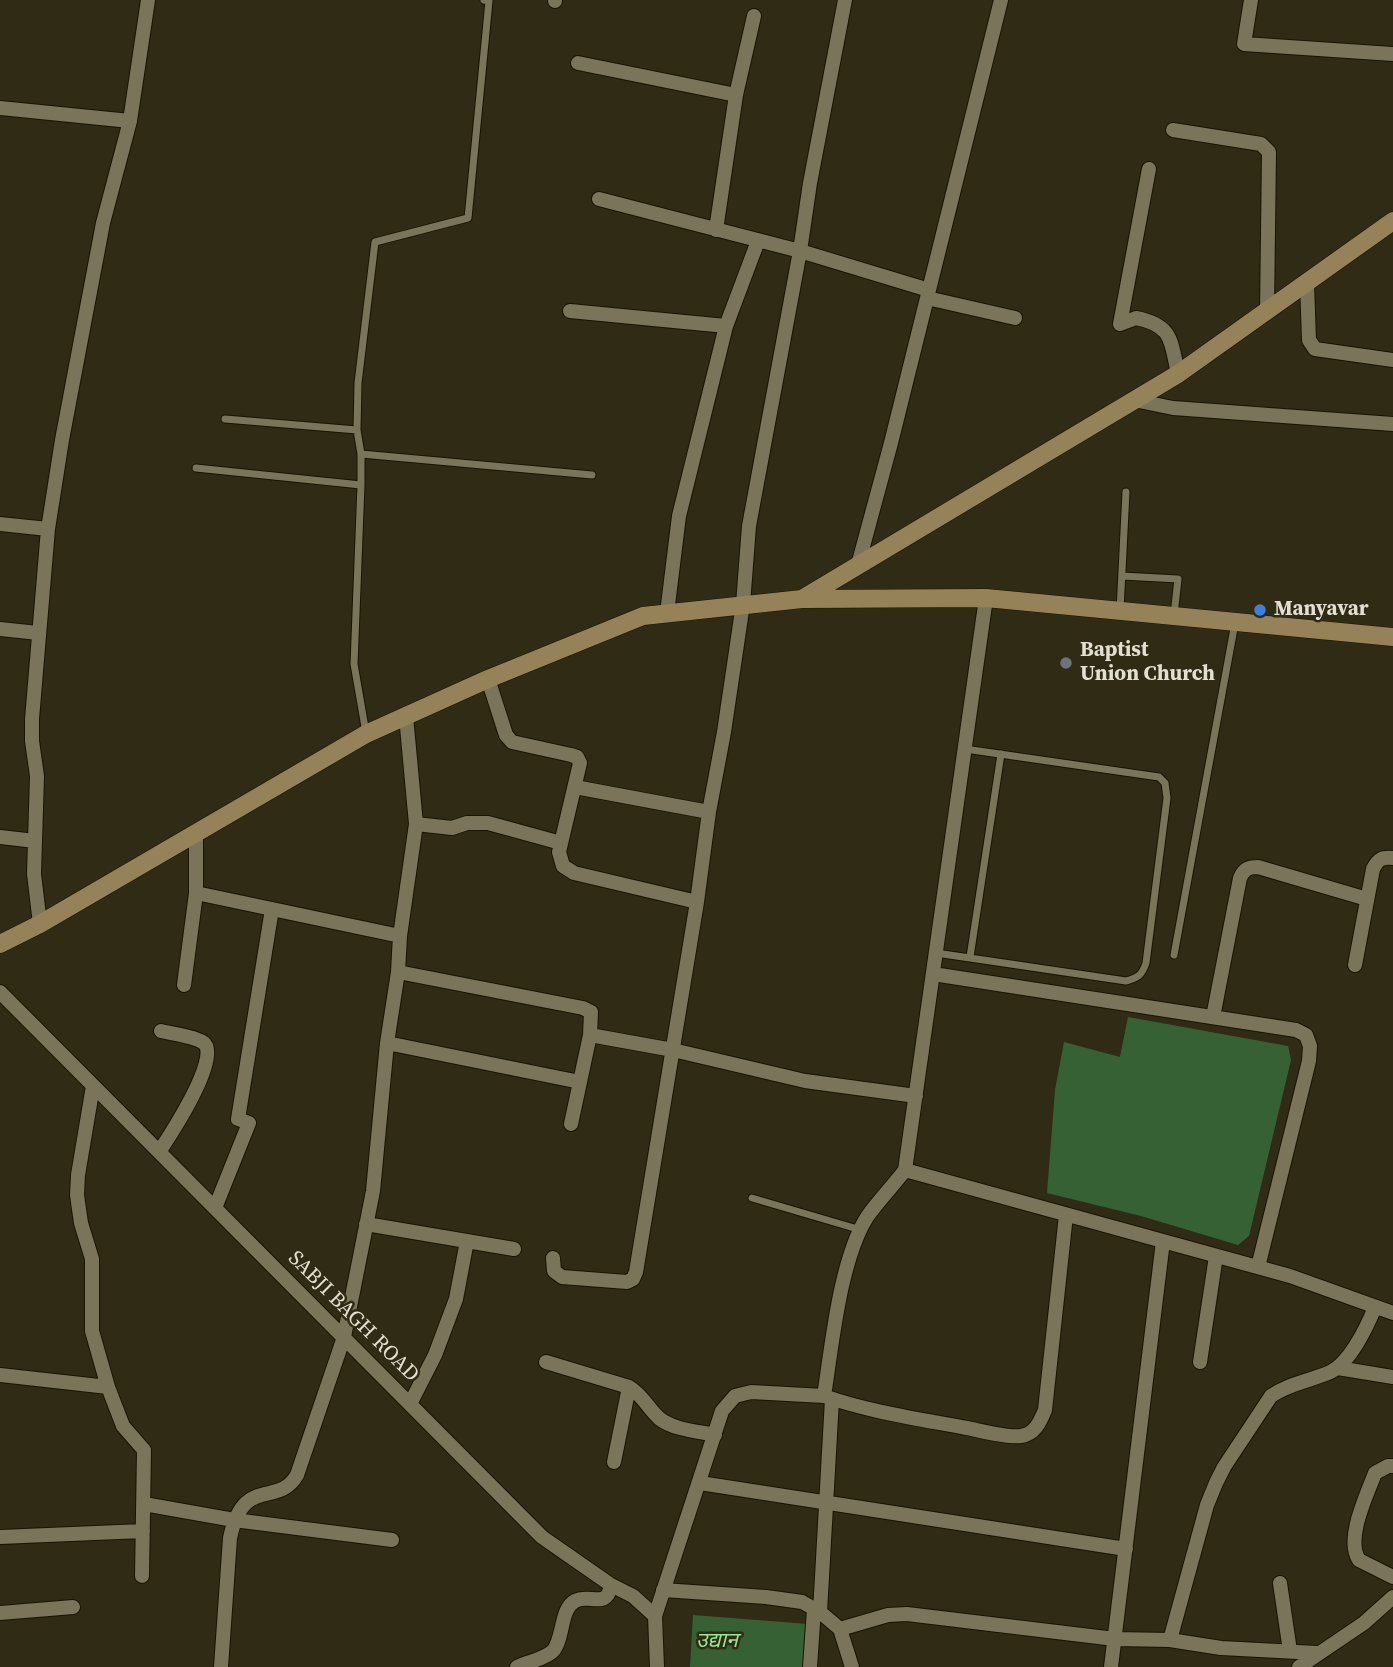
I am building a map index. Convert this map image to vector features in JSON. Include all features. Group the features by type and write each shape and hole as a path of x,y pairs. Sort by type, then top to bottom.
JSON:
{"main road":[{"path":"802,599 1178,374 1393,221"},
{"path":"0,944 40,924 366,734 488,679 643,616 802,599 986,598 1393,637"}],"street":[{"path":"40,924 34,874 37,776 32,719 48,529 68,404 103,223 130,121 148,0"},
{"path":"553,1258 554,1271 562,1277 627,1282 633,1279 636,1272 724,732 743,604 749,526 845,0"},
{"path":"858,565 1001,0"},
{"path":"1251,0 1244,44 1393,54"},
{"path":"716,230 736,95 754,16"},
{"path":"578,63 736,95"},
{"path":"0,107 130,121"},
{"path":"1173,130 1261,144 1269,152 1267,311"},
{"path":"1149,169 1120,324 1136,318 1166,330 1178,374"},
{"path":"600,199 800,251 928,294 1016,318"},
{"path":"667,613 679,516 726,326 758,241"},
{"path":"1307,283 1309,340 1315,349 1393,360"},
{"path":"570,311 726,326"},
{"path":"1134,400 1173,408 1393,424"},
{"path":"0,524 48,529"},
{"path":"810,1667 825,1502 828,1398 846,1269 867,1218 905,1170 986,598"},
{"path":"0,628 38,633"},
{"path":"488,679 506,735 512,742 577,757 580,770 559,852 563,866 574,873 697,902"},
{"path":"221,1667 230,1538 234,1520 250,1498 280,1490 291,1484 297,1475 344,1337 373,1191 387,1043 416,824 406,716"},
{"path":"575,787 709,812"},
{"path":"416,824 452,828 467,823 488,823 561,844"},
{"path":"184,985 196,893 196,833"},
{"path":"0,837 35,841"},
{"path":"1355,965 1373,869 1377,861 1384,857 1393,858"},
{"path":"1213,1017 1243,870 1258,867 1367,899"},
{"path":"196,893 400,936"},
{"path":"215,1208 249,1123 238,1119 272,909"},
{"path":"398,972 583,1008 590,1012 590,1035 571,1124"},
{"path":"933,974 1296,1030 1306,1035 1310,1046 1309,1061 1258,1267"},
{"name":"SABJI BAGH ROAD","path":"0,992 542,1537 611,1585 633,1596 654,1616"},
{"path":"159,1152 188,1106 208,1058 208,1048 203,1042 161,1031"},
{"path":"590,1035 805,1081 916,1096"},
{"path":"387,1043 580,1082"},
{"path":"93,1086 77,1195 81,1223 92,1259 92,1331 108,1387 127,1432 142,1444 144,1450 142,1576"},
{"path":"905,1170 1290,1276 1393,1313"},
{"path":"657,1667 654,1616 722,1411 735,1396 751,1392 828,1398 848,1405 985,1431 1020,1437 1031,1433 1040,1424 1045,1410 1066,1215"},
{"path":"366,1224 514,1249"},
{"path":"410,1404 435,1355 456,1299 467,1241"},
{"path":"1111,1667 1163,1241"},
{"path":"1200,1362 1216,1256"},
{"path":"1338,1368 1365,1330 1375,1307"},
{"path":"546,1362 629,1387 639,1393 661,1419 672,1425 715,1435"},
{"path":"1170,1640 1207,1505 1224,1467 1271,1396 1338,1368 1393,1377"},
{"path":"0,1375 108,1387"},
{"path":"614,1462 629,1387"},
{"path":"1393,1466 1375,1473 1353,1535 1359,1560 1393,1577"},
{"path":"700,1483 1125,1549"},
{"path":"144,1504 234,1520 392,1540"},
{"path":"0,1537 143,1531"},
{"path":"1280,1583 1290,1651"},
{"path":"517,1667 546,1657 555,1648 569,1606 574,1601 605,1598 611,1585"},
{"path":"663,1590 802,1602 817,1610 840,1629 852,1667"},
{"path":"1299,1667 1364,1623 1393,1597"},
{"path":"0,1613 73,1607"},
{"path":"840,1629 888,1615 907,1614 1115,1639 1170,1640 1222,1648 1317,1653"}],"lane":[{"path":"366,734 354,664 361,485 361,454 357,430 358,383 375,242 468,218 489,1 484,0"},
{"path":"225,419 357,430"},
{"path":"361,454 592,475"},
{"path":"196,468 361,485"},
{"path":"1120,611 1126,492"},
{"path":"1122,576 1178,579 1174,616"},
{"path":"1174,956 1235,622"},
{"path":"936,953 1126,981 1143,974 1146,963 1167,798 1165,783 1159,777 965,749"},
{"path":"970,957 1001,754"},
{"path":"752,1198 861,1230"}],"green space":[{"path":"1128,1017 1288,1046 1291,1060 1249,1236 1238,1245 1141,1216 1047,1193 1055,1090 1064,1042 1120,1057"},
{"name":"उद्यान","path":"693,1615 808,1624 807,1667 690,1667"}],"place":[{"name":"Manyavar","path":"1260,610"},
{"name":"Baptist Union Church","path":"1066,663"}]}
